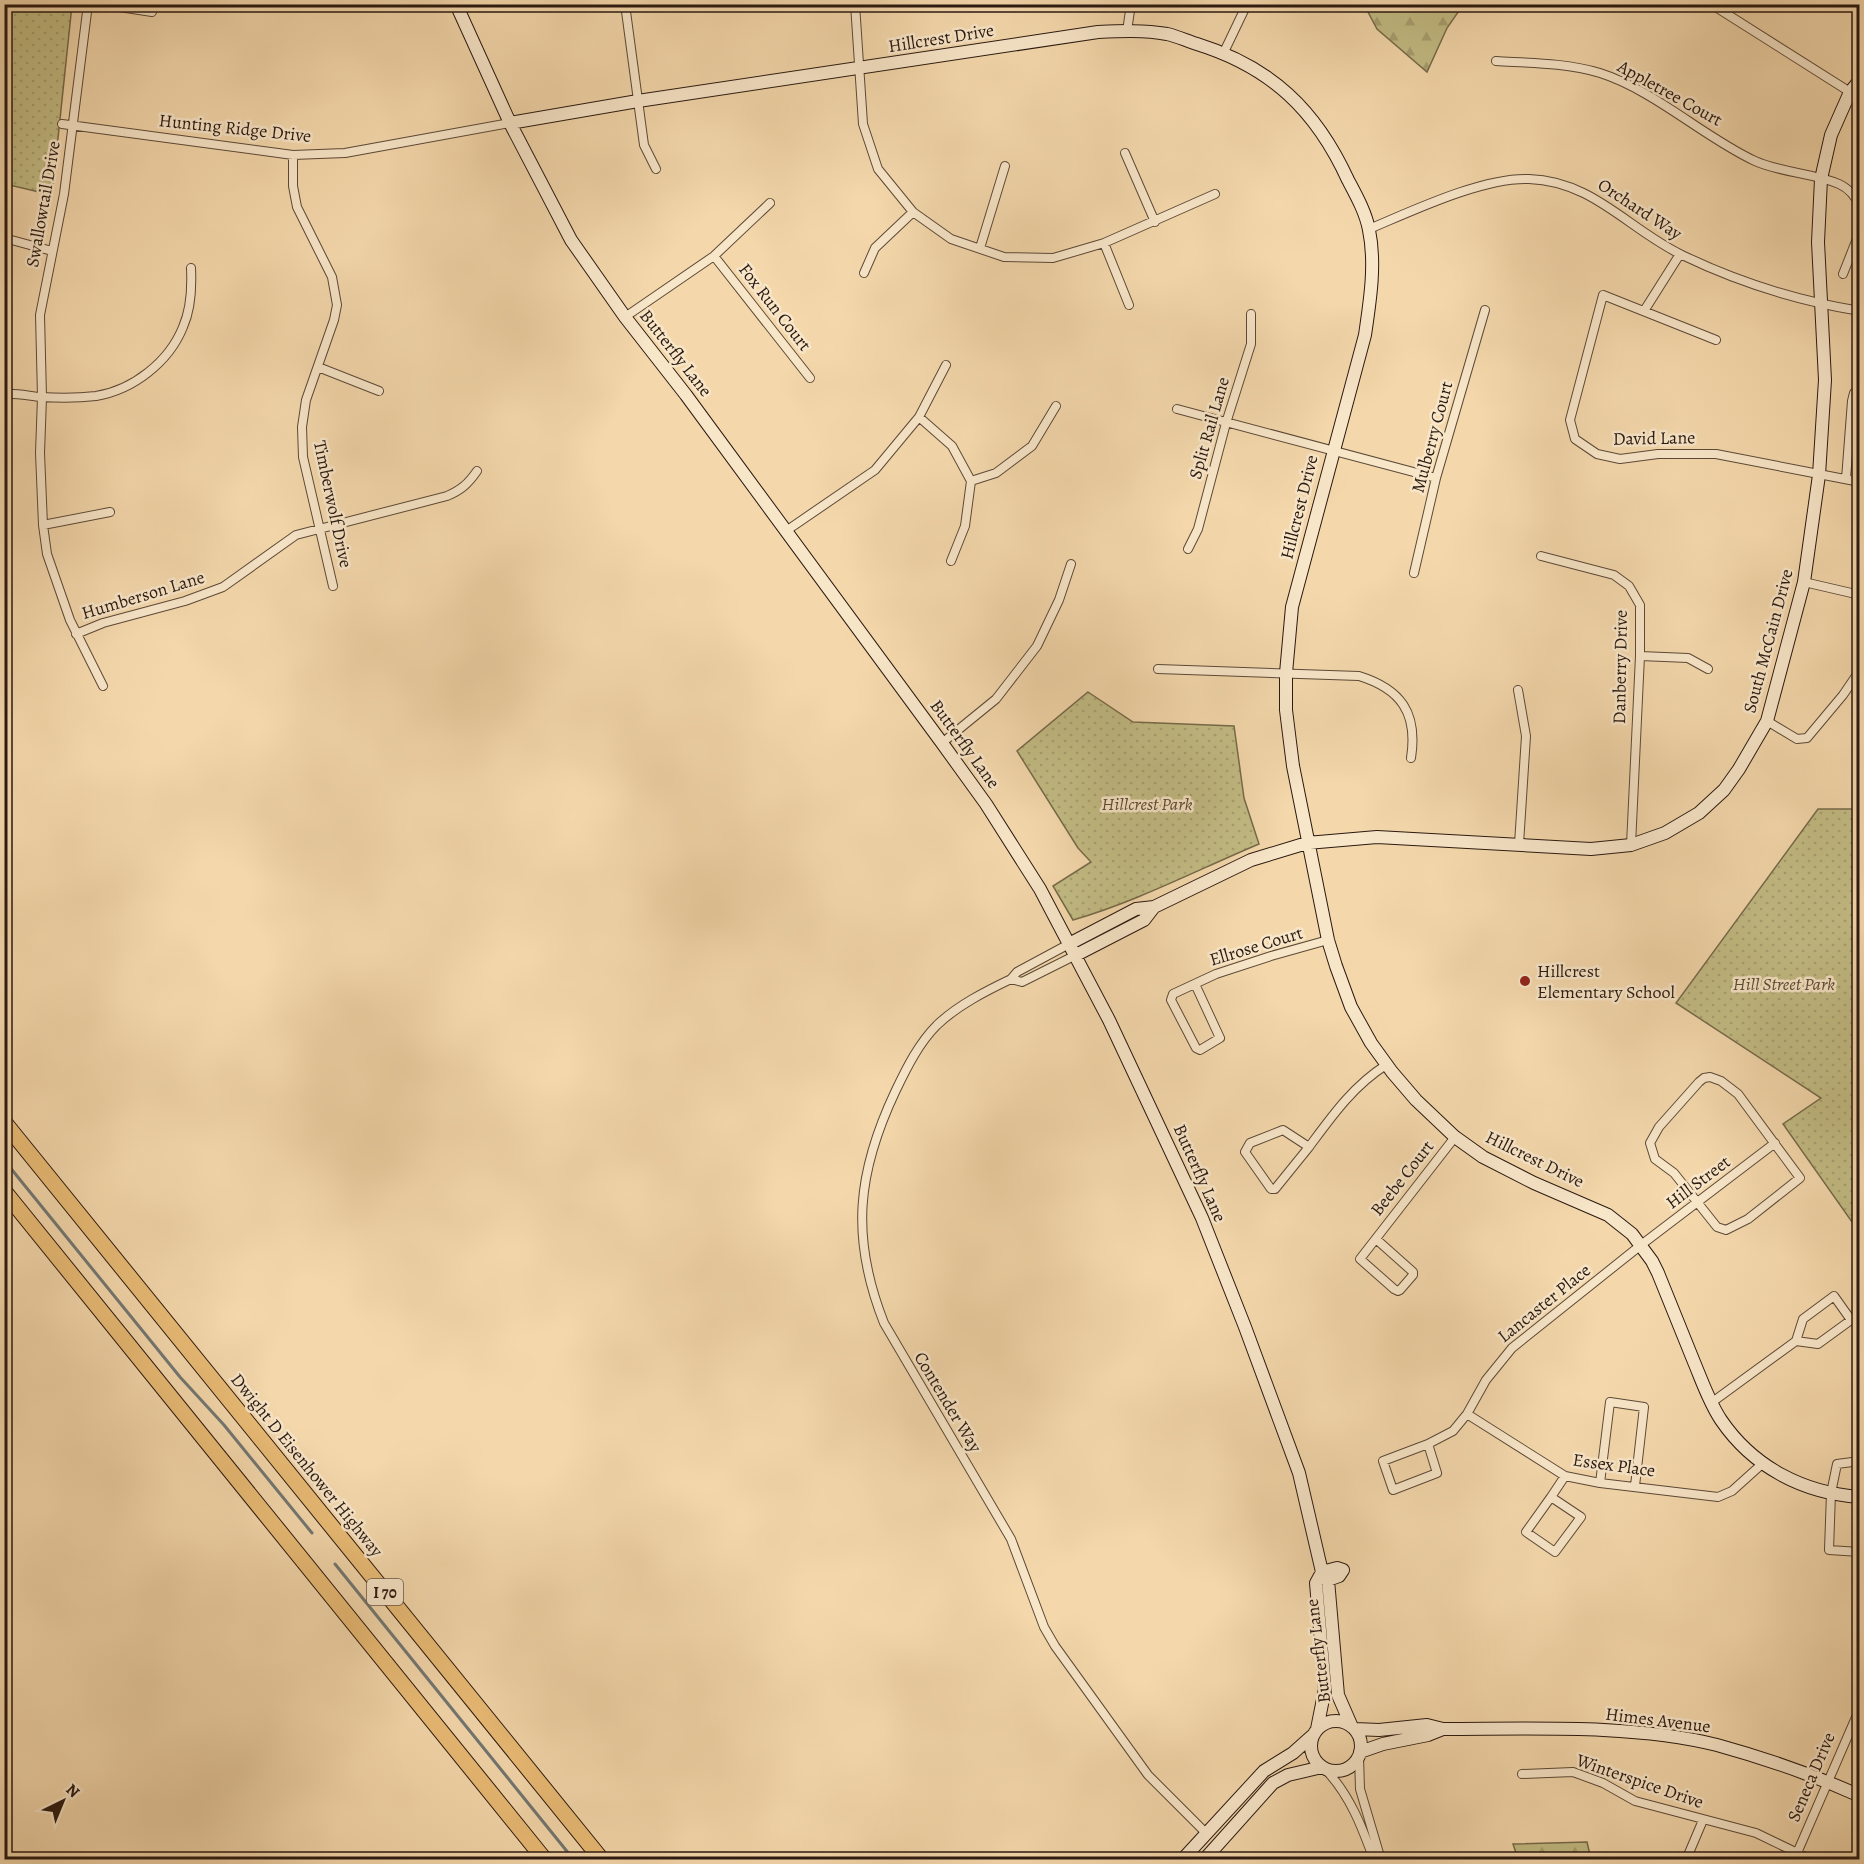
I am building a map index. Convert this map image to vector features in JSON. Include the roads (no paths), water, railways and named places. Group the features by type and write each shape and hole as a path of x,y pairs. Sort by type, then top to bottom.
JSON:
{"highway":[{"name":"Dwight D Eisenhower Highway","path":"4,1122 602,1860"},
{"name":"I 70","path":"4,1191 545,1860"}],"street":[{"name":"Swallowtail Drive","path":"88,4 64,194 40,315 42,397 40,453 43,525 50,564 69,620 103,686"},
{"path":"100,4 152,12"},
{"name":"Butterfly Lane","path":"456,4 510,123 571,240 625,317 686,395 986,804 1024,862 1076,956 1109,1020 1202,1218 1296,1464 1325,1576 1338,1695 1353,1728"},
{"path":"625,4 644,145 656,169"},
{"path":"855,4 863,124 878,169 913,212 951,239 1004,257 1053,258 1104,243 1215,194"},
{"path":"1127,31 1131,4"},
{"path":"1224,52 1247,4"},
{"path":"1711,4 1850,92"},
{"name":"Hillcrest Drive","path":"510,123 638,101 1098,32 1127,31 1167,34 1224,52 1282,87 1308,114 1334,149 1369,229 1371,294 1365,335 1332,451 1292,607 1286,673 1286,710 1293,766 1307,843 1328,940 1351,1007 1386,1065 1416,1100 1455,1137 1483,1157 1534,1183 1608,1215 1632,1234 1658,1273 1711,1403 1734,1437 1762,1464 1803,1486 1860,1497"},
{"name":"Appletree Court","path":"1496,61 1561,66 1601,73 1636,90 1755,161 1788,173 1840,184 1852,194 1860,207"},
{"name":"South McCain Drive","path":"1069,944 1136,909 1154,907 1251,860 1307,843 1377,837 1591,849 1631,844 1665,833 1699,813 1724,790 1767,721 1804,582 1820,475 1825,380 1818,242 1821,179 1831,135 1850,92 1860,80"},
{"name":"Hunting Ridge Drive","path":"62,124 293,155 345,153 510,123"},
{"path":"1125,153 1155,222"},
{"name":"Timberwolf Drive","path":"293,155 293,186 297,207 326,264 335,289 337,305 334,320 306,400 302,427 303,457 333,586"},
{"path":"980,249 1005,166"},
{"name":"Orchard Way","path":"1369,229 1463,192 1496,182 1527,178 1549,180 1570,186 1599,200 1680,254 1749,283 1822,305 1860,311"},
{"path":"625,317 714,256 770,203"},
{"path":"864,273 875,248 913,212"},
{"path":"1844,274 1860,231"},
{"path":"4,238 52,251"},
{"path":"1104,243 1129,305"},
{"path":"1644,311 1680,254"},
{"name":"Fox Run Court","path":"714,256 810,378"},
{"path":"4,394 42,397 95,396 112,392 142,376 155,366 175,343 183,326 192,289 191,268"},
{"name":"David Lane","path":"1716,340 1603,295 1570,420 1575,438 1597,454 1620,459 1658,454 1716,454 1820,475"},
{"name":"Mulberry Court","path":"1414,573 1436,478 1485,310"},
{"name":"Split Rail Lane","path":"1188,549 1198,529 1226,423 1251,344 1251,314"},
{"path":"786,531 875,470 919,417 946,365"},
{"path":"318,367 379,390"},
{"path":"1846,479 1852,401 1854,393 1860,390"},
{"path":"971,481 996,473 1032,446 1056,406"},
{"path":"1177,409 1436,478"},
{"path":"919,417 952,446 971,481 964,526 951,561"},
{"name":"Humberson Lane","path":"76,634 103,622 185,601 223,587 296,535 447,496 461,490 477,471"},
{"path":"1820,475 1860,482"},
{"path":"43,525 110,513"},
{"name":"Danberry Drive","path":"1541,556 1614,575 1629,586 1640,605 1640,656 1631,844"},
{"path":"942,743 996,699 1037,646 1059,600 1071,564"},
{"path":"1804,582 1860,596"},
{"path":"1640,656 1688,658 1708,669"},
{"path":"1158,669 1359,676 1376,681 1389,689 1404,706 1413,732 1411,758"},
{"path":"1767,721 1797,739 1808,738 1860,670"},
{"path":"1518,690 1526,736 1519,844"},
{"name":"South McCain Drive","path":"1076,956 1144,920 1154,907"},
{"name":"Ellrose Court","path":"1195,984 1220,1038 1200,1050 1196,1048 1171,997 1195,984 1216,974 1328,940"},
{"name":"Contender Way","path":"1069,944 1017,972 1011,979 959,1008 938,1025 919,1046 878,1129 868,1164 862,1214 863,1248 875,1301 891,1338 1011,1539 1044,1627 1055,1646 1148,1775 1206,1833"},
{"name":"Contender Way","path":"1011,979 1022,982 1076,956"},
{"path":"1309,1147 1283,1130 1250,1143 1245,1152 1269,1188 1275,1189 1309,1147 1347,1097 1386,1065"},
{"path":"1710,1077 1730,1087 1737,1094 1775,1143 1800,1178 1748,1219 1726,1230 1718,1227 1674,1173 1655,1159 1650,1143 1659,1127 1699,1082 1710,1077"},
{"name":"Beebe Court","path":"1376,1239 1413,1272 1401,1290 1394,1289 1360,1259 1455,1137"},
{"name":"Hill Street","path":"1641,1245 1775,1143"},
{"name":"Lancaster Place","path":"1428,1444 1437,1473 1393,1490 1383,1461 1428,1444 1453,1431 1467,1414 1486,1380 1512,1348 1641,1245"},
{"path":"1711,1403 1796,1341 1803,1318 1834,1296 1851,1320 1818,1344 1796,1341"},
{"path":"1600,1483 1610,1402 1644,1407 1635,1486"},
{"name":"Essex Place","path":"1467,1414 1564,1476 1600,1483 1718,1497 1732,1491 1762,1464"},
{"path":"1860,1461 1837,1464 1831,1493 1829,1550 1860,1552"},
{"path":"1551,1497 1581,1517 1555,1552 1526,1532 1564,1476"},
{"name":"Butterfly Lane","path":"1314,1732 1325,1689 1316,1583 1325,1576"},
{"name":"Seneca Drive","path":"1796,1856 1860,1708"},
{"path":"1182,1860 1264,1772 1293,1753 1323,1724 1338,1721 1353,1728 1360,1740 1360,1789 1381,1860"},
{"name":"Himes Avenue","path":"1353,1728 1379,1731 1427,1725 1443,1729 1580,1729 1656,1735 1716,1745 1827,1781 1860,1796"},
{"name":"Himes Avenue","path":"1360,1754 1383,1744 1428,1735 1443,1729"},
{"path":"1314,1732 1310,1750 1316,1763 1346,1795 1360,1822 1374,1860"},
{"path":"1202,1860 1273,1784 1288,1775 1323,1768 1341,1771 1355,1763 1360,1754"},
{"name":"Winterspice Drive","path":"1522,1774 1573,1772 1603,1783 1635,1801 1756,1833 1796,1856 1812,1860"},
{"path":"1686,1860 1703,1820"},
{"path":"1202,1860 1208,1845 1206,1833"}],"waterway":[{"path":"4,1160 180,1377 224,1425 312,1533"},
{"path":"335,1564 574,1860"}],"place":[{"name":"Hillcrest Elementary School","path":"1525,981"}],"park label":[{"name":"Hillcrest Park","path":"1147,804"},
{"name":"Hill Street Park","path":"1784,984"}]}
